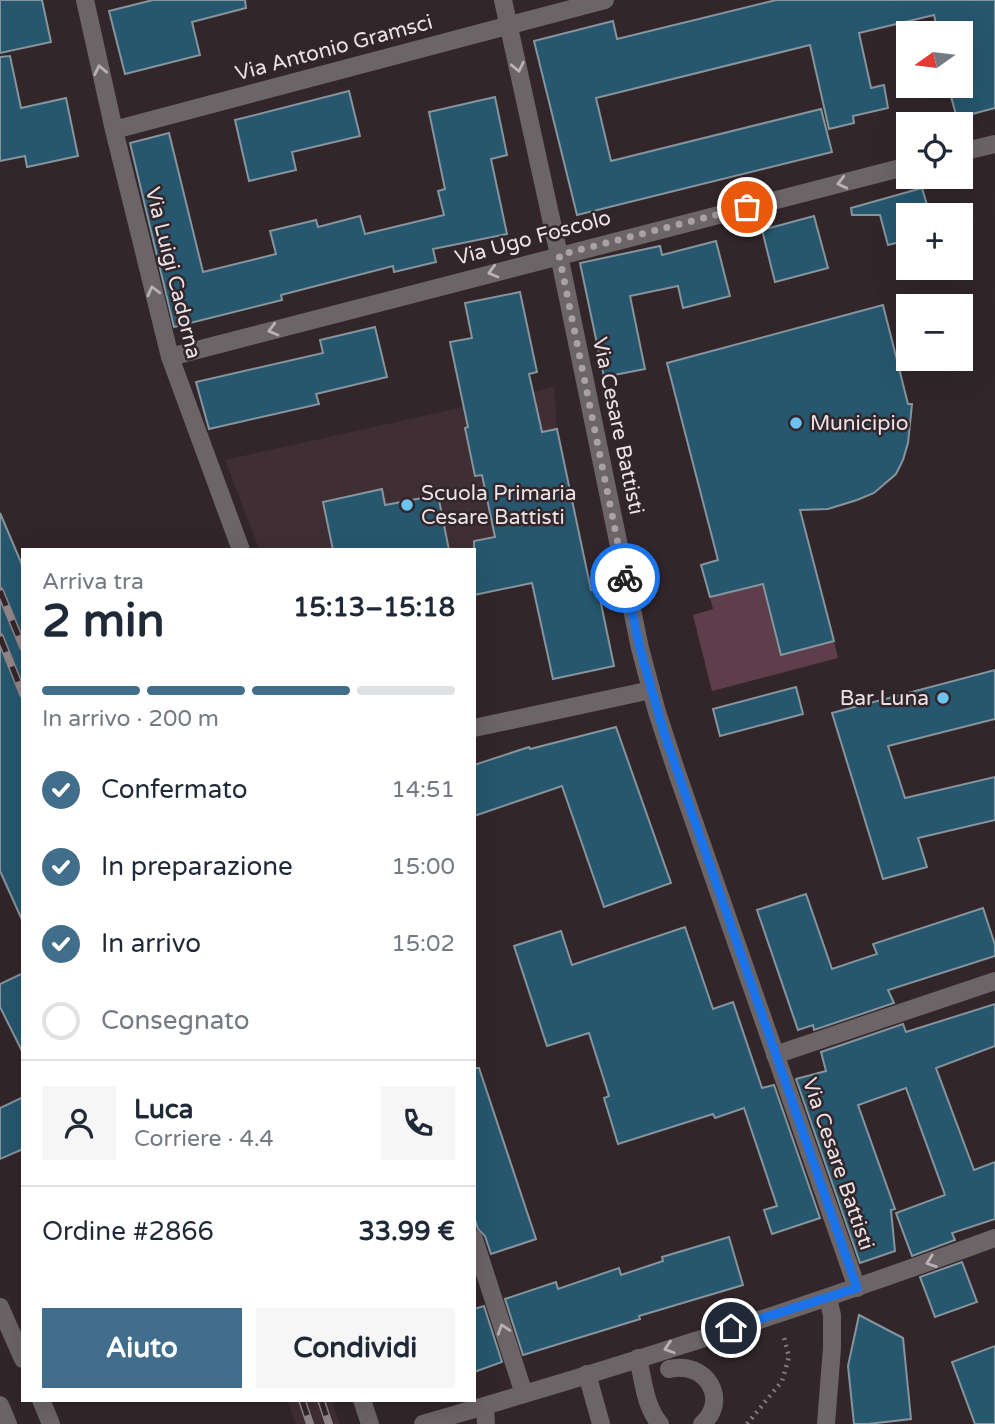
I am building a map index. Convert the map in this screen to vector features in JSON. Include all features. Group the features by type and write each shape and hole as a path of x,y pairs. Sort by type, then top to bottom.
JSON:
{"street":[{"name":"Via Luigi Cadorna","path":"85,0 170,357 240,548"},
{"name":"Via Cesare Battisti","path":"503,0 651,690 677,773 857,1288"},
{"name":"Via Antonio Gramsci","path":"114,130 605,0"},
{"path":"973,149 995,144"},
{"name":"Via Ugo Foscolo","path":"170,357 896,169"},
{"path":"476,728 651,690"},
{"path":"775,1055 995,981"},
{"path":"423,1424 485,1415 524,1394 828,1298 995,1238"},
{"path":"476,1245 524,1394"},
{"path":"826,1424 832,1348 832,1314 828,1298"},
{"path":"0,1307 21,1354"},
{"path":"638,1358 650,1406 660,1424"},
{"path":"669,1369 690,1368 700,1372 708,1380 714,1400 712,1411 702,1424"},
{"path":"587,1374 601,1424"},
{"path":"42,1402 51,1424"},
{"path":"363,1402 370,1424"},
{"path":"0,1405 8,1424"}],"path":[{"path":"747,1424 782,1381 786,1369 789,1357 778,1314"}],"shaded area":[{"name":"Scuola Primaria Cesare Battisti","path":"554,387 557,429 583,554 571,575 476,595 476,548 259,548 225,460"},
{"path":"763,584 781,655 834,641 838,658 712,691 693,615 713,609 710,597"},
{"path":"288,1402 332,1402 340,1424 296,1424"}],"building":[{"path":"0,0 42,0 51,42 0,53"},
{"path":"153,0 245,0 246,8 192,22 200,55 125,74 109,11"},
{"path":"776,0 995,0 995,108 973,114 955,112 951,98 973,98 973,21 935,21 934,15 896,21 896,24 859,33 871,88 884,85 888,108 853,116 854,123 829,129 810,45 596,98 611,161 821,109 832,152 577,215 534,41 613,21 617,39"},
{"path":"10,56 21,108 66,98 78,156 27,167 25,156 0,161 0,57"},
{"path":"349,91 360,136 292,152 296,170 249,181 235,120"},
{"path":"495,97 507,155 491,159 507,234 433,249 436,262 394,272 393,266 281,295 282,300 174,327 130,143 169,133 203,272 276,254 270,231 316,220 318,227 360,216 365,234 444,215 438,191 445,189 429,112"},
{"path":"918,189 922,189 926,203 896,203 896,243 888,245 880,215 852,215 851,208"},
{"path":"814,216 828,268 775,282 762,230"},
{"path":"716,241 730,296 683,308 678,286 630,296 645,369 604,377 580,263 660,246 662,255"},
{"path":"520,292 537,372 529,374 542,432 557,429 591,590 598,589 614,666 553,679 532,583 476,595 474,541 495,537 482,475 475,476 465,428 468,427 450,342 472,338 465,303"},
{"name":"Municipio","path":"883,305 896,356 896,371 900,371 908,404 912,404 908,443 903,460 896,474 874,493 828,509 800,510 834,641 781,655 763,584 710,597 701,565 718,560 667,363"},
{"path":"375,327 387,377 316,394 319,404 209,429 196,382 323,353 320,340"},
{"path":"382,489 385,505 438,495 449,548 333,548 323,502"},
{"path":"0,513 21,562 21,918 0,871"},
{"path":"995,670 995,719 888,746 905,798 995,777 995,820 918,838 927,867 883,879 832,713"},
{"path":"796,687 803,714 720,736 713,709"},
{"path":"616,727 671,883 604,907 562,786 476,815 476,764 529,747 530,749"},
{"path":"806,894 832,969 877,954 873,944 983,908 995,945 995,956 888,990 894,1003 814,1030 813,1025 798,1030 757,910"},
{"path":"685,927 713,1009 733,1002 762,1088 774,1085 820,1218 772,1234 764,1210 777,1206 744,1108 715,1118 713,1114 618,1144 604,1098 609,1096 589,1033 547,1046 514,946 561,931 572,965"},
{"path":"21,974 21,1049 0,1007 0,984"},
{"path":"995,1004 995,1046 936,1068 974,1170 995,1162 995,1219 952,1233 955,1240 912,1256 896,1213 945,1195 906,1088 858,1105 895,1209 891,1210 895,1251 860,1263 796,1079 826,1071 821,1052 903,1024 906,1032"},
{"path":"476,1068 479,1068 536,1239 491,1254 485,1236 478,1229"},
{"path":"21,1098 21,1150 0,1159 0,1108"},
{"path":"729,1237 743,1285 523,1355 505,1299 556,1282 558,1289 619,1268 621,1275 663,1261 662,1257"},
{"path":"962,1262 977,1302 935,1317 920,1277"},
{"path":"484,1306 502,1362 476,1371 476,1308"},
{"path":"859,1315 903,1338 911,1419 854,1424 848,1366"},
{"path":"995,1346 995,1424 975,1424 952,1362"}],"railway":[{"path":"0,591 21,642"},
{"path":"0,637 21,689"},
{"path":"303,1402 310,1424"},
{"path":"322,1402 329,1424"}],"way so far":[{"path":"625,578 559,255 747,207"}],"place":[{"name":"Municipio","path":"796,423"},
{"name":"Scuola Primaria Cesare Battisti","path":"407,505"},
{"name":"Bar Luna","path":"943,698"}],"route":[{"path":"625,578 640,649 664,733 857,1288 731,1328"}]}
